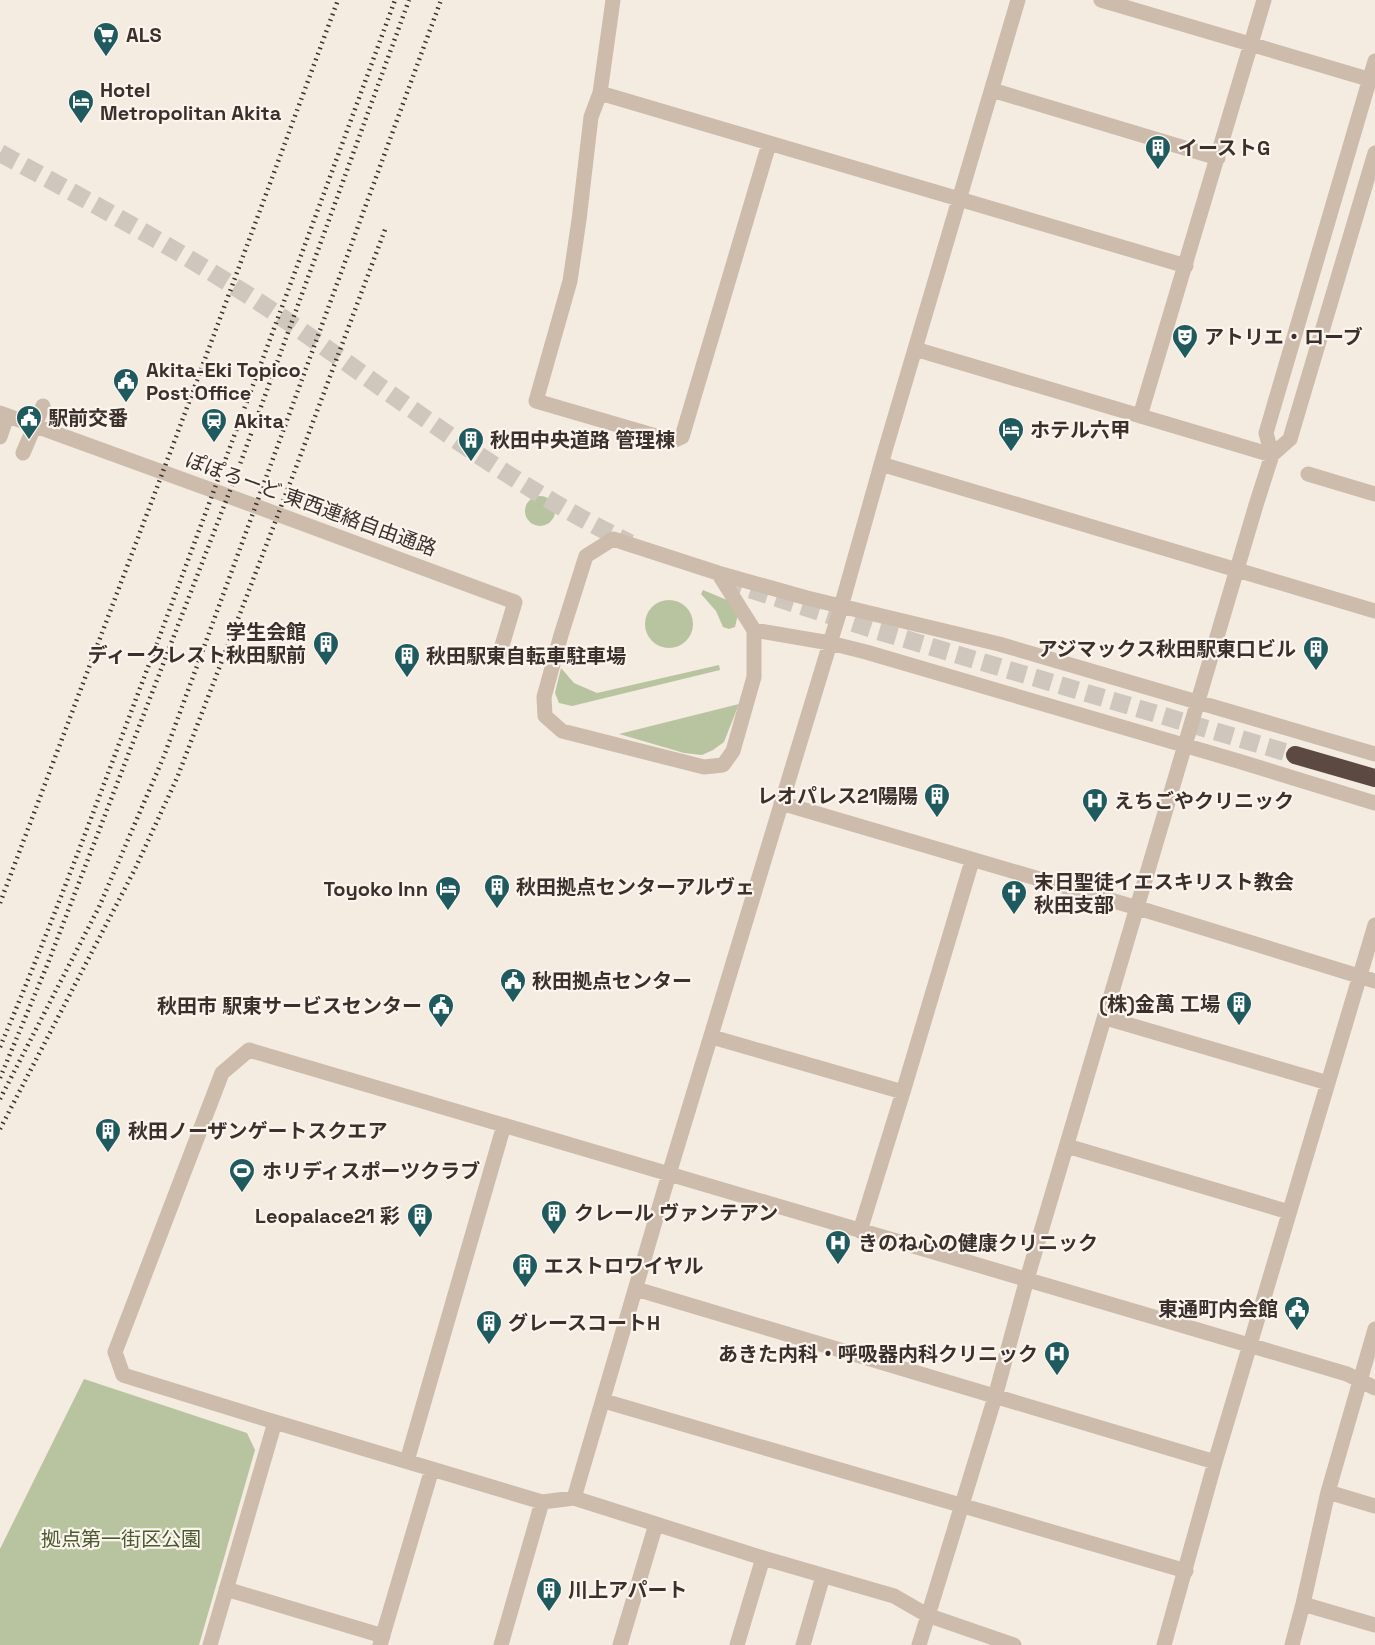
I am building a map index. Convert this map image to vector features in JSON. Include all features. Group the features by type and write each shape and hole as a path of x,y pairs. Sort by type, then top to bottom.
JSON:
{"highway":[{"path":"1295,755 1375,778"}],"street":[{"path":"613,0 600,93 591,117 570,281 536,401 674,441 682,437 769,144"},
{"path":"574,1498 669,1174 842,607 1018,0"},
{"path":"1101,0 1372,81"},
{"path":"1140,416 1264,0"},
{"path":"1272,455 1266,433 1372,81 1375,61"},
{"path":"992,90 1218,158"},
{"path":"600,93 1186,266"},
{"path":"919,1645 996,1397 1027,1280 1106,1018 1236,569 1272,455 1290,439 1375,153"},
{"path":"915,349 1272,455"},
{"path":"23,453 41,405"},
{"path":"0,437 4,415 33,425"},
{"name":"ぽぽろーど 東西連絡自由通路","path":"33,425 515,602 498,659"},
{"path":"882,464 1375,610"},
{"path":"1308,474 1375,494"},
{"path":"718,573 754,630 754,677 733,751 723,765 704,767 562,731 544,716 544,698 586,556 613,539 718,573 842,607 999,644 1375,754"},
{"path":"754,630 831,643 1185,745 1375,803"},
{"path":"781,803 1375,981"},
{"path":"860,1231 972,861"},
{"path":"1164,1645 1215,1462 1375,925"},
{"path":"1106,1018 1328,1083"},
{"path":"712,1037 903,1092"},
{"path":"1014,1645 927,1616 894,1596 762,1558 574,1498 542,1502 123,1375 115,1352 222,1072 249,1050 1347,1374 1375,1388"},
{"path":"407,1461 504,1125"},
{"path":"1068,1146 1289,1212"},
{"path":"636,1289 1215,1462"},
{"path":"1292,1645 1328,1492 1375,1329"},
{"path":"604,1401 1186,1571"},
{"path":"210,1645 275,1422"},
{"path":"226,1589 381,1641 432,1469"},
{"path":"1328,1492 1375,1506"},
{"path":"501,1645 542,1502"},
{"path":"620,1645 656,1524"},
{"path":"737,1645 762,1558"},
{"path":"803,1645 823,1576"},
{"path":"1303,1604 1375,1625"}],"green space":[{"path":"540,496 546,497 554,505 554,517 546,525 540,526 534,525 526,517 525,511 526,505 534,497"},
{"path":"703,590 727,600 738,614 735,627 729,629 723,627 716,611 701,594"},
{"path":"669,600 686,607 693,624 686,641 669,648 652,641 645,624 652,607"},
{"path":"719,665 720,670 572,706 559,703 555,693 561,668 574,683 597,693"},
{"path":"739,704 724,742 702,755 684,753 619,734"},
{"name":"拠点第一街区公園","path":"84,1379 247,1433 255,1450 199,1645 0,1645 0,1549"}],"tunnel":[{"path":"0,153 136,228 235,287 490,462 535,491 630,543"},
{"path":"725,581 878,631 1295,755"}],"railway":[{"path":"0,903 338,0"},
{"path":"0,1047 42,946 101,792 395,0"},
{"path":"0,1078 48,963 239,467 409,0"},
{"path":"0,1099 99,907 164,756 441,0"},
{"path":"0,1129 135,869 177,778 386,227"}],"place":[{"name":"ALS","path":"106,58"},
{"name":"Hotel Metropolitan Akita","path":"81,125"},
{"name":"イーストG","path":"1158,171"},
{"name":"アトリエ・ローブ","path":"1185,360"},
{"name":"Akita-Eki Topico Post Office","path":"126,404"},
{"name":"駅前交番","path":"29,441"},
{"name":"Akita","path":"214,444"},
{"name":"ホテル六甲","path":"1011,453"},
{"name":"秋田中央道路 管理棟","path":"471,463"},
{"name":"学生会館 ディークレスト秋田駅前","path":"326,667"},
{"name":"アジマックス秋田駅東口ビル","path":"1316,672"},
{"name":"秋田駅東自転車駐車場","path":"407,679"},
{"name":"レオパレス21陽陽","path":"937,819"},
{"name":"えちごやクリニック","path":"1095,824"},
{"name":"秋田拠点センターアルヴェ","path":"497,910"},
{"name":"Toyoko Inn","path":"448,912"},
{"name":"末日聖徒イエスキリスト教会 秋田支部","path":"1014,916"},
{"name":"秋田拠点センター","path":"513,1004"},
{"name":"(株)金萬 工場","path":"1239,1027"},
{"name":"秋田市 駅東サービスセンター","path":"441,1029"},
{"name":"秋田ノーザンゲートスクエア","path":"108,1154"},
{"name":"ホリディスポーツクラブ","path":"242,1194"},
{"name":"クレール ヴァンテアン","path":"554,1236"},
{"name":"Leopalace21 彩","path":"420,1239"},
{"name":"きのね心の健康クリニック","path":"838,1266"},
{"name":"エストロワイヤル","path":"525,1289"},
{"name":"東通町内会館","path":"1297,1332"},
{"name":"グレースコートH","path":"489,1346"},
{"name":"あきた内科・呼吸器内科クリニック","path":"1057,1377"},
{"name":"川上アパート","path":"549,1613"}]}
